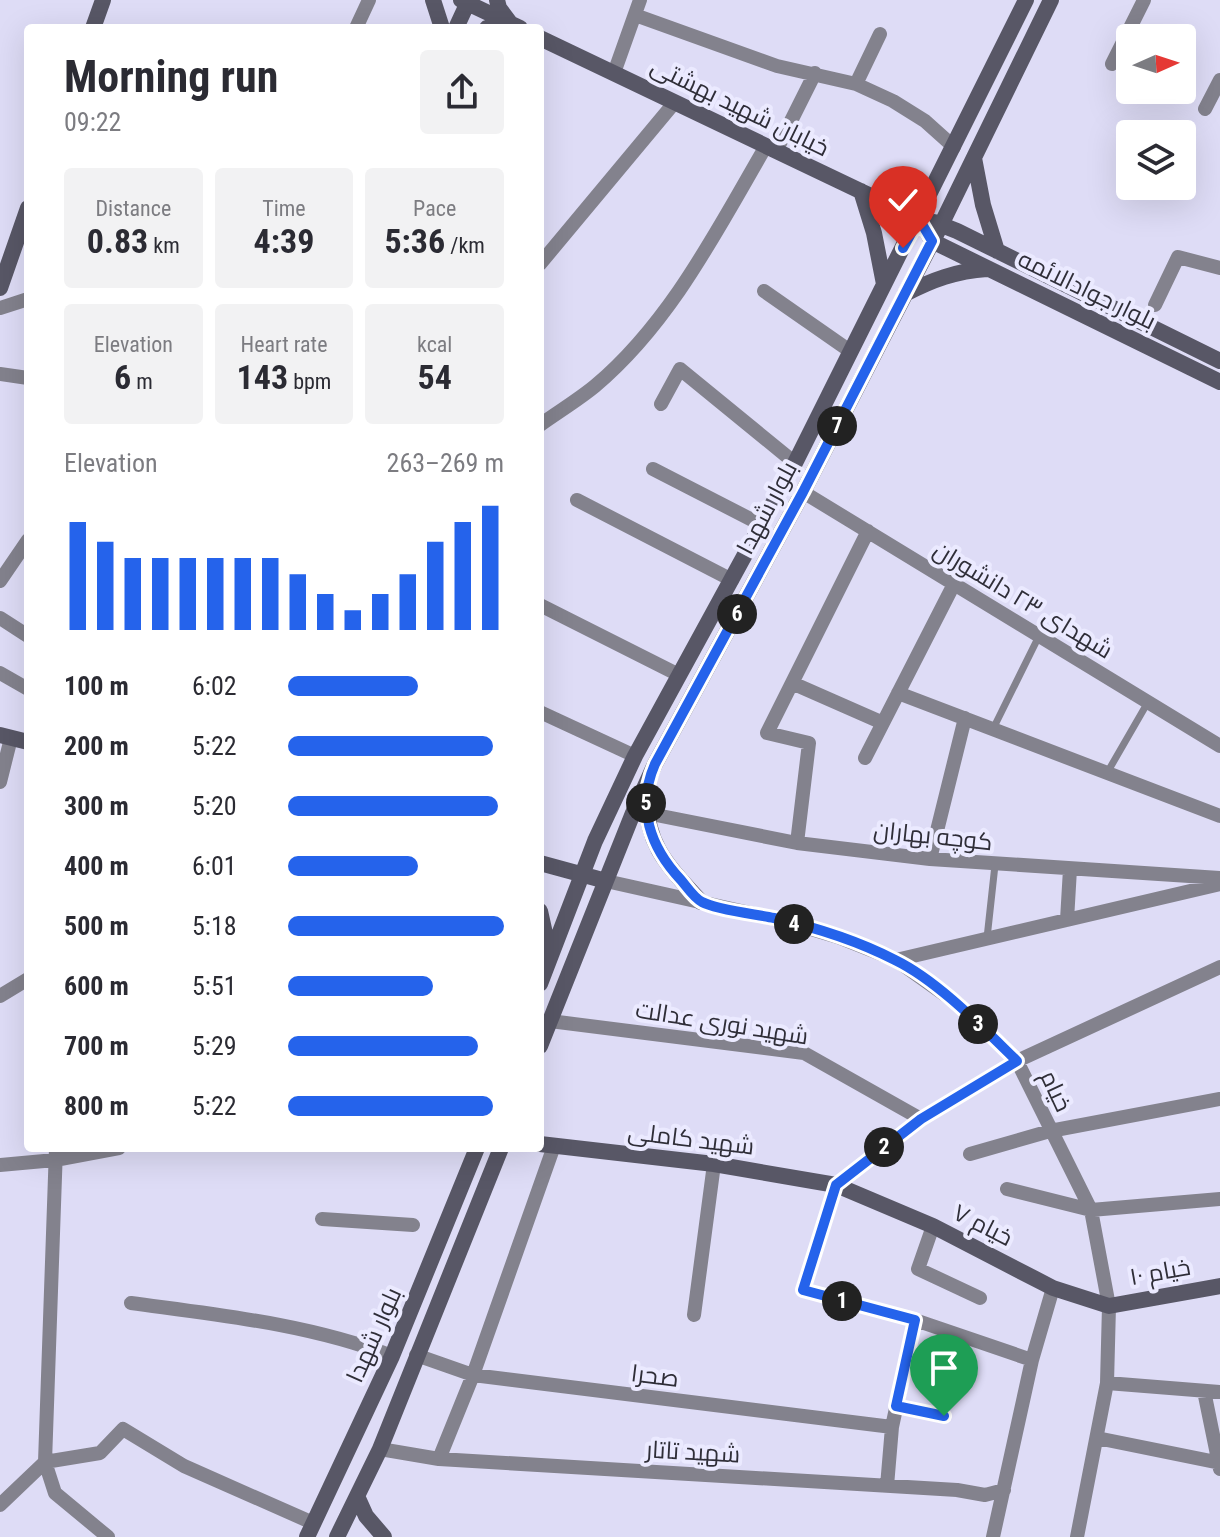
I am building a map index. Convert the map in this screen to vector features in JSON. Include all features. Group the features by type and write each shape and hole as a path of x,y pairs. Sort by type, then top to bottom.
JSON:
{"main road":[{"path":"94,24 103,0"},
{"path":"433,0 441,24"},
{"path":"497,0 499,8 514,24"},
{"name":"بلوار شهدا","path":"544,974 583,873 635,756 795,463 1026,0"},
{"name":"بلوار شهدا","path":"544,1036 606,881 642,807 647,782 803,492 942,223 1051,0"},
{"path":"457,24 466,1 512,24"},
{"name":"خیابان شهید بهشتی","path":"544,40 919,219"},
{"path":"974,158 983,205 997,251"},
{"path":"861,191 875,237 884,284"},
{"path":"0,288 24,219"},
{"path":"919,219 932,241"},
{"name":"بلوار جوادالائمه","path":"919,219 942,223 1220,361"},
{"name":"بلوار جوادالائمه","path":"932,241 1220,382"},
{"path":"905,294 961,271 989,269"},
{"path":"620,789 626,800 642,807 652,838 665,863 701,902"},
{"path":"544,864 606,881"},
{"path":"544,930 550,958"},
{"path":"560,933 574,934 582,943"},
{"name":"شهید کاملی","path":"547,1145 714,1164 836,1185"},
{"name":"بلوار شهدا","path":"310,1530 392,1356 475,1152"},
{"name":"بلوار شهدا","path":"340,1536 380,1449 499,1152"},
{"name":"خیام ۷","path":"836,1185 933,1226 1053,1288 1109,1306"},
{"name":"خیام ۱۰","path":"1109,1306 1220,1286"},
{"path":"357,1496 366,1516 384,1537"},
{"path":"310,1530 340,1536"}],"street":[{"path":"358,24 369,0"},
{"path":"614,73 640,0"},
{"path":"1112,64 1144,0"},
{"path":"635,15 777,66 856,84 914,114 954,147"},
{"path":"856,84 880,34"},
{"path":"544,422 595,385 630,352 688,279 815,73"},
{"path":"1205,109 1220,80"},
{"path":"544,259 675,102"},
{"path":"1155,305 1178,257 1220,268"},
{"path":"764,291 850,351"},
{"path":"0,308 24,300"},
{"path":"661,404 680,369 795,463"},
{"path":"0,374 24,377"},
{"path":"653,469 762,525"},
{"name":"شهدای ۲۳ دانشوران","path":"803,492 1220,746"},
{"path":"577,500 732,580"},
{"path":"797,843 809,743 767,733 868,531"},
{"path":"0,581 24,546"},
{"path":"865,758 954,584"},
{"path":"544,607 679,675"},
{"path":"0,618 24,633"},
{"path":"0,673 24,687"},
{"path":"792,683 883,723"},
{"path":"898,693 1220,816"},
{"path":"544,714 635,756"},
{"path":"930,859 965,718"},
{"path":"0,782 6,736"},
{"name":"کوچه بهاران","path":"642,807 797,843 995,865 1220,878"},
{"path":"1067,920 1070,869"},
{"name":"خیام","path":"606,881 824,933 896,960 958,1004 1017,1061 1091,1210 1109,1306 1107,1383 1077,1537"},
{"path":"896,960 1220,884"},
{"path":"1032,1360 915,1320 803,1290 836,1185 921,1119 1017,1061 1220,967"},
{"path":"0,996 24,984"},
{"name":"شهید نوری عدالت","path":"550,1021 804,1053 921,1119"},
{"path":"970,1154 1050,1131 1220,1099"},
{"path":"439,1459 473,1375 547,1145"},
{"path":"0,1165 77,1152"},
{"path":"56,1154 45,1462 55,1493 102,1533"},
{"path":"694,1315 714,1164"},
{"path":"1007,1189 1091,1210 1220,1199"},
{"path":"322,1219 413,1225"},
{"path":"933,1226 918,1269 980,1298"},
{"path":"993,1537 1032,1360 1053,1288"},
{"path":"131,1303 276,1323 360,1344 392,1356"},
{"path":"887,1486 892,1427 915,1320"},
{"name":"صحرا","path":"416,1355 473,1375 892,1427"},
{"path":"1107,1383 1220,1392"},
{"path":"1097,1438 1219,1465 1204,1391"},
{"path":"896,1406 944,1416"},
{"path":"0,1505 45,1462 100,1453 123,1429 184,1466 310,1530"},
{"name":"شهید تاتار","path":"380,1449 439,1459 887,1486 985,1495 1004,1490"}],"lane":[{"path":"993,729 1039,636"},
{"path":"1107,773 1148,702"},
{"path":"987,939 995,865"}],"route":[{"path":"903,248 919,219 932,241 803,492 655,764 647,782 646,813 652,838 665,863 701,902 781,920 838,937 896,960 958,1004 1017,1061 921,1119 836,1185 803,1290 915,1320 896,1406 944,1416"}]}
